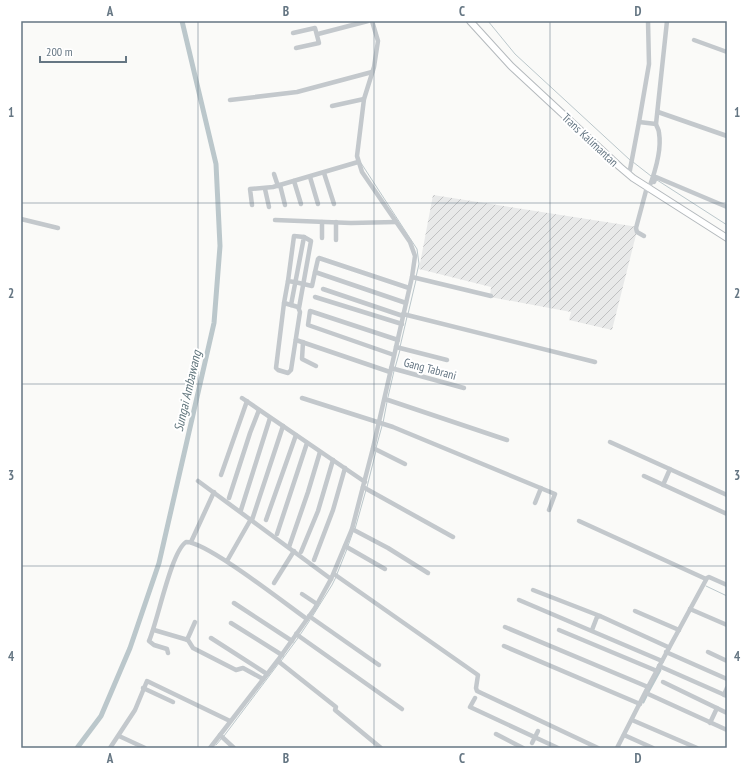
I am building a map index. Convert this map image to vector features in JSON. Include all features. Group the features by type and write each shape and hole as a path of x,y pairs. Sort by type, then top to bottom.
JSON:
{"highway":[{"name":"Trans Kalimantan","path":"470,21 515,70 629,175 727,238"}],"street":[{"path":"318,34 368,21"},
{"path":"213,747 230,721 292,641 317,604 334,574 352,529 365,482 381,423 394,355 399,347 398,340 405,315 409,288 415,278 414,252 396,222 368,181 358,162 358,144 364,99 372,72 378,41 372,21"},
{"path":"629,175 649,64 648,21"},
{"path":"644,236 637,232 636,228 649,188 654,178 660,132 656,124 667,21"},
{"path":"293,33 315,28 320,42 296,48"},
{"path":"694,40 727,52"},
{"path":"230,100 297,92 372,72"},
{"path":"332,106 364,99"},
{"path":"658,112 727,136"},
{"path":"639,122 656,124"},
{"path":"252,205 250,188 265,189 358,162"},
{"path":"324,173 334,204"},
{"path":"274,174 285,205"},
{"path":"310,177 318,204"},
{"path":"654,178 657,177 727,207"},
{"path":"294,181 301,204"},
{"path":"265,189 268,207"},
{"path":"21,219 58,228"},
{"path":"275,220 322,222 396,222"},
{"path":"322,222 322,238"},
{"path":"336,222 336,240"},
{"path":"295,235 311,240 299,308 291,372 278,370 276,368 288,280 293,237 295,235"},
{"path":"291,306 304,237"},
{"path":"288,280 312,286 319,258 409,288"},
{"path":"315,272 406,303"},
{"path":"415,278 491,296"},
{"path":"323,289 405,315 595,362"},
{"path":"315,297 402,324"},
{"path":"284,303 299,308"},
{"path":"394,355 308,325 310,311 398,340"},
{"name":"Gang Tabrani","path":"296,340 392,370 464,388"},
{"path":"303,342 302,359 316,366"},
{"path":"399,347 446,360"},
{"path":"302,398 381,423 556,494 549,510"},
{"path":"386,399 507,440"},
{"path":"221,475 244,400 365,482"},
{"path":"229,498 259,410"},
{"path":"241,510 270,418"},
{"path":"227,561 252,520 283,426"},
{"path":"266,520 296,435"},
{"path":"610,442 727,495"},
{"path":"277,534 307,443"},
{"path":"373,448 405,464"},
{"path":"289,547 320,452"},
{"path":"301,552 318,510 333,460"},
{"path":"314,560 333,510 345,468"},
{"path":"663,485 670,469"},
{"path":"644,476 727,514"},
{"path":"198,481 331,579"},
{"path":"363,487 453,537"},
{"path":"535,503 541,488"},
{"path":"191,542 214,492"},
{"path":"579,521 706,579 709,577 727,585"},
{"path":"352,529 388,548 428,573"},
{"path":"168,653 167,649 149,642 174,562 183,545 186,542 191,542 227,561 308,618 379,665"},
{"path":"345,546 385,569"},
{"path":"274,583 294,551"},
{"path":"334,574 478,675 477,691 598,748"},
{"path":"617,748 706,579"},
{"path":"533,590 600,616 727,679"},
{"path":"302,594 317,604"},
{"path":"519,600 662,661"},
{"path":"234,603 292,641"},
{"path":"690,609 727,625"},
{"path":"635,611 679,630"},
{"path":"592,630 597,618 600,616"},
{"path":"187,640 195,622"},
{"path":"231,623 282,655"},
{"path":"505,627 648,687"},
{"path":"154,630 187,640 192,648 236,670 243,668 263,679"},
{"path":"559,630 726,695 727,688"},
{"path":"296,634 402,709"},
{"path":"211,638 267,674"},
{"path":"504,646 640,704"},
{"path":"708,652 727,661"},
{"path":"278,661 336,707 335,710 380,748"},
{"path":"110,748 135,710 143,688 148,682 230,721"},
{"path":"663,682 727,713"},
{"path":"143,688 173,702"},
{"path":"646,693 727,730"},
{"path":"475,698 470,707 558,748"},
{"path":"710,723 717,708"},
{"path":"632,720 697,748"},
{"path":"532,743 538,731"},
{"path":"496,734 523,748"},
{"path":"220,735 234,748"},
{"path":"624,735 653,748"},
{"path":"119,736 145,748"}],"shaded area":[{"path":"433,195 638,227 612,330 569,320 571,312 490,297 491,287 419,269"}],"waterway":[{"name":"Sungai Ambawang","path":"77,748 101,716 130,648 159,563 214,323 220,246 216,164 182,21"},
{"path":"488,21 515,54 630,160"},
{"path":"633,162 651,176"},
{"path":"361,163 417,249 419,264 416,277"},
{"path":"657,180 727,225"},
{"path":"408,314 416,280"},
{"path":"400,347 407,317"},
{"path":"395,368 400,350"},
{"path":"388,397 394,371"},
{"path":"383,423 387,402"},
{"path":"376,448 382,426"},
{"path":"367,487 376,451"},
{"path":"355,529 366,490"},
{"path":"348,546 353,532"},
{"path":"337,574 347,549"},
{"path":"312,617 336,577"},
{"path":"706,586 727,596"},
{"path":"300,635 310,620"},
{"path":"281,661 298,638"},
{"path":"224,736 279,663"},
{"path":"648,692 660,670"},
{"path":"643,702 646,696"},
{"path":"216,745 222,738"}]}
